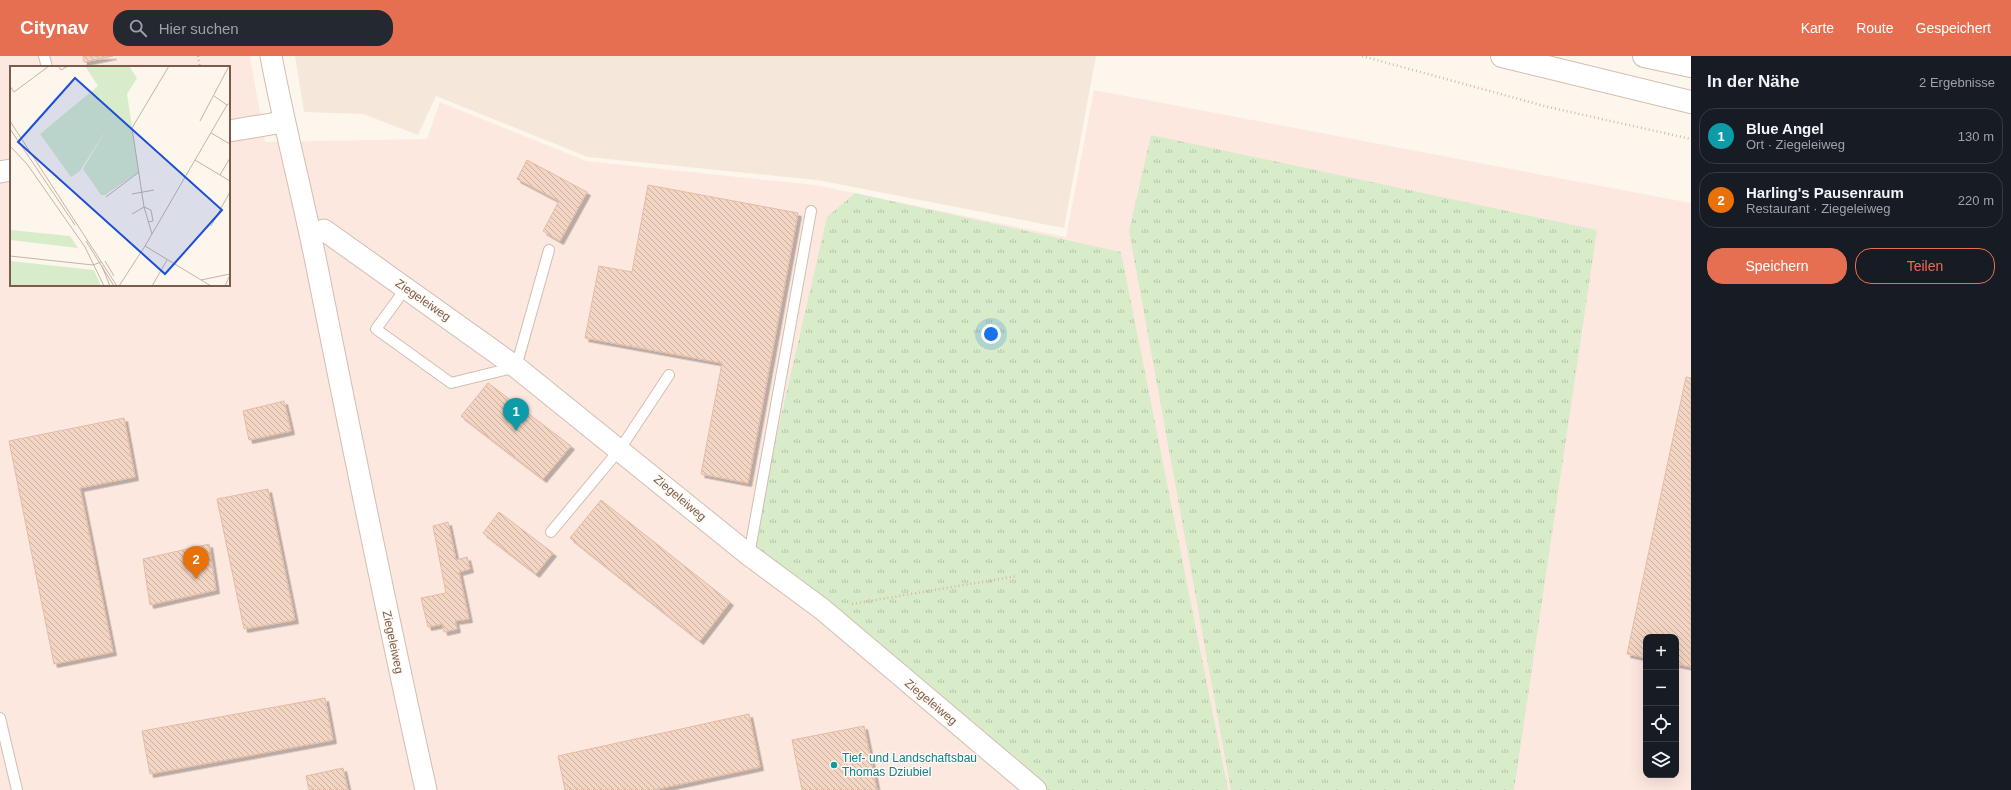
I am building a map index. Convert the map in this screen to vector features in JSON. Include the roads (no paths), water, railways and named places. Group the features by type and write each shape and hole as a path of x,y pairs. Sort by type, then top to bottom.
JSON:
{"street":[{"name":"Ziegeleiweg","path":"271,56 283,122 310,234 393,641 426,790"},
{"path":"1502,56 1691,102"},
{"path":"1644,56 1691,66"},
{"path":"230,131 283,122"},
{"path":"0,172 10,170"},
{"name":"Ziegeleiweg","path":"310,234 324,230 516,366 749,555 822,609 1036,790"}],"lane":[{"path":"44,56 47,66"},
{"path":"749,555 811,212"},
{"path":"406,288 376,329 451,383 516,366 549,250"},
{"path":"551,532 620,449 669,375"},
{"path":"0,718 17,790"}],"place":[{"name":"Blue Angel","path":"516,431"},
{"name":"Harling's Pausenraum","path":"196,579"},
{"name":"Tief- und Landschaftsbau Thomas Dziubiel","path":"834,765"}]}
